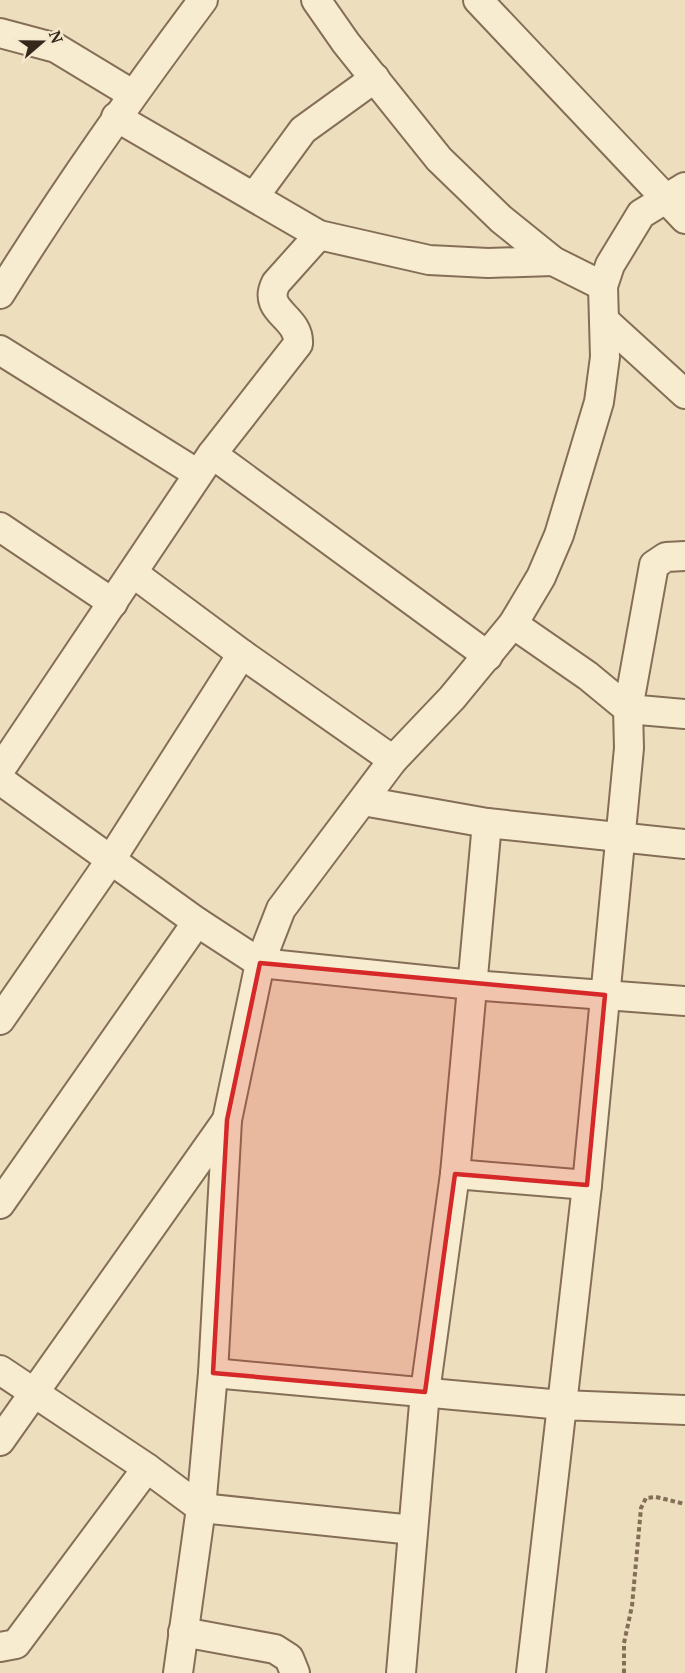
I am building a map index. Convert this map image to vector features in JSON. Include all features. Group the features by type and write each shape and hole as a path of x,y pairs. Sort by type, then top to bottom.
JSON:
{"street":[{"path":"0,294 57,203 116,117 203,0"},
{"path":"316,0 439,159 501,219 553,261 603,286"},
{"path":"478,0 675,192 685,219"},
{"path":"0,33 56,48 132,94"},
{"path":"254,197 303,130 375,78"},
{"path":"116,117 319,235 429,260 488,263 553,261"},
{"path":"178,1673 201,1508 213,1373 227,1120 260,963 281,909 393,760 488,656 513,624 546,567 588,445 599,402 605,357 603,286 620,247 641,214 675,192"},
{"path":"0,770 205,464 297,344 296,328 272,300 271,293 276,284 319,235"},
{"path":"604,320 685,394"},
{"path":"0,350 205,464 488,656"},
{"path":"0,527 113,603"},
{"path":"531,1673 587,1185 629,748 628,709 654,565 666,557 685,556"},
{"path":"133,573 242,654 393,760"},
{"path":"513,624 588,676 628,709 685,714"},
{"path":"0,1020 110,861 242,654"},
{"path":"0,780 110,861 260,963 472,985 685,1001"},
{"path":"363,801 487,823 685,844"},
{"path":"402,1673 425,1392 455,1174 487,823"},
{"path":"0,1204 197,922"},
{"path":"0,1441 227,1120"},
{"path":"455,1174 587,1185"},
{"path":"0,1370 147,1468 201,1508 413,1530"},
{"path":"213,1373 562,1405 685,1410"},
{"path":"0,1647 16,1644 147,1468"},
{"path":"183,1632 275,1649 290,1658 295,1673"}],"path":[{"path":"624,1673 624,1643 632,1606 641,1508 646,1498 656,1497 685,1504"}],"highlighted area":[{"path":"260,963 605,995 587,1185 455,1174 425,1392 213,1373 227,1120"}]}
